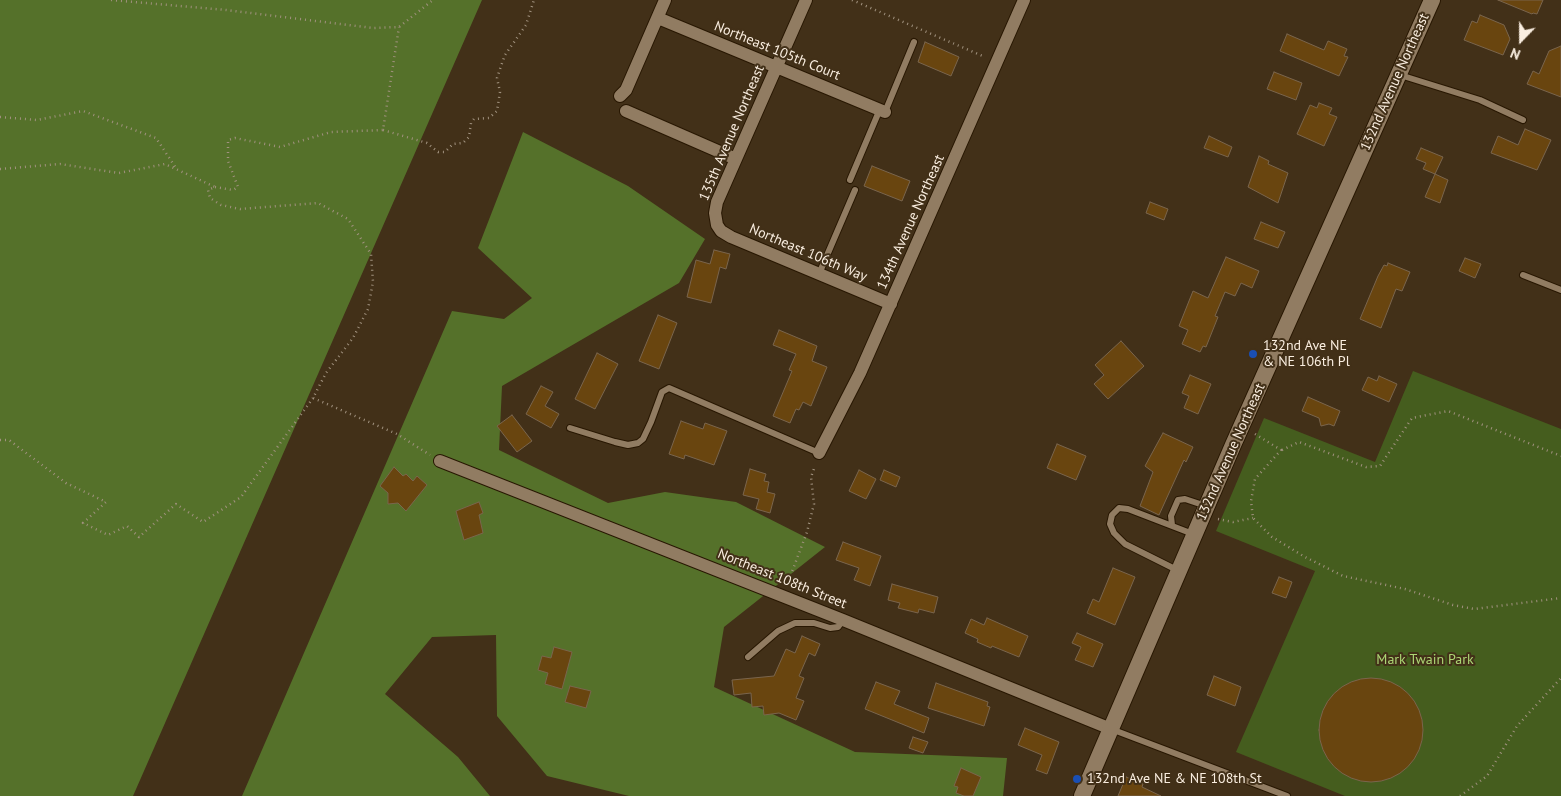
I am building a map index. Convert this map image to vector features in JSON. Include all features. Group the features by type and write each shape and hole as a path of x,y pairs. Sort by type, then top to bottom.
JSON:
{"street":[{"path":"620,96 626,90 665,0"},
{"name":"135th Avenue Northeast","path":"717,225 715,214 717,202 806,0"},
{"name":"134th Avenue Northeast","path":"819,453 860,373 1024,0"},
{"name":"132nd Avenue Northeast","path":"1082,796 1205,509 1432,0"},
{"name":"Northeast 105th Court","path":"658,18 882,110"},
{"path":"626,111 736,159"},
{"name":"Northeast 106th Way","path":"717,225 731,237 891,304"},
{"name":"Northeast 108th Street","path":"440,461 783,596 1111,729"}],"lane":[{"path":"850,180 914,42"},
{"path":"1398,75 1480,100 1523,120"},
{"path":"819,274 855,190"},
{"path":"1524,275 1561,290"},
{"path":"570,428 628,445 638,443 651,422 662,392 669,388 819,453"},
{"path":"1172,525 1170,516 1178,500 1185,499 1205,509"},
{"path":"1179,571 1152,560 1125,544 1114,533 1110,524 1112,515 1119,508 1128,509 1194,535"},
{"path":"748,657 778,631 795,623 814,623 830,628 838,627 843,620"},
{"path":"1111,729 1287,796"}],"path":[{"path":"111,0 226,10 373,28 399,27 433,0"},
{"path":"0,169 60,164 119,173 165,164 215,187 233,190 238,186 228,161 228,140 235,138 280,147 331,132 383,130 427,143 438,152 445,152 453,144 464,143 469,138 471,123 474,119 489,118 497,111 500,92 497,78 501,66 505,55 526,25 534,0"},
{"path":"852,0 991,60"},
{"path":"383,130 399,27"},
{"path":"0,117 37,120 83,111 156,138 176,169"},
{"path":"0,440 9,440 66,483 106,502 83,523 108,535 127,526 139,538 176,504 203,522 241,497 313,398 326,373 353,338 368,309 374,282 371,254 348,219 318,203 240,209 221,205 210,198 208,190 215,187"},
{"path":"313,398 397,434 440,461"},
{"path":"1561,456 1448,411 1412,418 1380,466 1366,467 1299,442 1281,450 1255,479 1251,501 1253,518 1272,537 1305,557 1343,576 1405,589 1453,605 1474,609 1561,598"},
{"path":"1255,434 1281,450"},
{"path":"783,596 807,532 814,504 811,477 819,453"},
{"path":"1205,509 1218,519 1233,522 1253,518"},
{"path":"1460,796 1487,776 1517,726 1561,678"}],"green space":[{"path":"0,0 482,0 133,796 0,796"},
{"path":"523,132 628,186 705,239 679,283 502,386 499,450 608,503 665,492 736,502 825,547 724,627 714,687 855,752 1007,758 1003,796 629,796 547,776 497,716 496,635 432,637 385,694 458,757 490,796 242,796 452,311 504,319 532,298 478,248"},
{"name":"Mark Twain Park","path":"1413,371 1561,429 1561,796 1345,796 1236,752 1315,571 1216,531 1264,418 1375,462"}],"building":[{"path":"1498,0 1543,0 1537,14 1532,14"},
{"path":"1480,15 1504,25 1510,39 1503,55 1464,40 1472,21 1477,23"},
{"path":"1287,34 1324,50 1328,41 1347,49 1344,56 1348,57 1339,76 1280,51"},
{"path":"925,42 959,57 951,76 918,62"},
{"path":"1561,46 1561,97 1527,84 1533,71 1539,74 1549,51"},
{"path":"1274,72 1302,83 1296,100 1267,89"},
{"path":"1319,103 1332,108 1329,114 1337,117 1324,146 1297,134 1310,105 1317,108"},
{"path":"1525,129 1551,140 1537,170 1491,153 1498,136 1518,145"},
{"path":"1209,136 1232,147 1228,157 1204,148"},
{"path":"1421,148 1443,157 1435,174 1423,169 1426,163 1416,159"},
{"path":"1259,156 1269,161 1268,164 1288,173 1278,203 1248,187"},
{"path":"872,166 910,181 902,201 864,186"},
{"path":"1435,174 1448,180 1440,203 1425,197"},
{"path":"1150,202 1168,209 1164,220 1146,213"},
{"path":"1261,222 1285,232 1278,248 1254,239"},
{"path":"714,250 730,254 726,269 720,267 711,303 687,297 696,260 710,264"},
{"path":"1226,257 1259,271 1252,288 1241,283 1235,296 1225,292 1215,316 1218,317 1206,347 1203,346 1200,352 1182,344 1188,330 1179,326 1193,291 1208,298"},
{"path":"1465,258 1481,264 1475,278 1459,271"},
{"path":"1388,263 1410,272 1402,291 1396,289 1381,328 1360,319 1378,276 1384,265 1387,266"},
{"path":"658,315 677,323 659,369 639,361"},
{"path":"779,330 817,346 812,361 827,367 811,406 803,402 799,410 796,409 790,423 773,416 792,371 789,370 796,354 773,345"},
{"path":"1121,341 1144,366 1108,399 1094,384 1104,375 1095,365"},
{"path":"597,353 618,364 595,409 575,399"},
{"path":"1190,375 1211,384 1198,414 1184,408 1189,396 1182,393"},
{"path":"1379,376 1397,384 1389,402 1362,390 1368,377 1377,381"},
{"path":"541,386 553,392 545,406 559,414 551,428 526,414"},
{"path":"1308,397 1340,411 1334,426 1329,424 1321,426 1319,418 1302,411"},
{"path":"512,415 532,441 517,452 497,426"},
{"path":"681,421 703,429 705,423 727,431 714,465 685,455 684,459 669,454"},
{"path":"1163,433 1193,447 1186,462 1184,460 1159,515 1140,506 1153,472 1145,466"},
{"path":"1057,444 1086,456 1076,480 1047,468"},
{"path":"394,467 403,476 406,474 413,481 417,476 427,485 406,511 398,503 388,504 388,493 380,486"},
{"path":"750,469 766,474 764,481 769,482 767,492 775,494 770,513 756,509 759,499 743,495"},
{"path":"859,470 876,479 866,499 849,491"},
{"path":"884,470 900,477 896,487 880,480"},
{"path":"479,502 483,513 479,515 483,533 464,540 456,511"},
{"path":"843,542 881,556 870,586 854,580 859,568 836,560"},
{"path":"1113,568 1135,577 1115,625 1087,613 1093,599 1099,602"},
{"path":"1279,577 1292,582 1286,598 1272,593"},
{"path":"892,584 938,597 934,613 919,609 918,613 898,608 900,603 888,600"},
{"path":"987,618 1028,636 1019,657 977,642 978,639 965,633 971,619 984,625"},
{"path":"1077,633 1103,644 1093,667 1075,660 1081,647 1072,643"},
{"path":"802,636 820,644 815,656 809,653 799,676 804,678 796,698 804,701 796,720 779,713 764,715 763,706 752,707 751,693 734,695 732,680 774,676 786,649 795,653"},
{"path":"554,647 572,652 562,689 545,684 548,673 538,670 542,656 551,658"},
{"path":"1214,676 1241,687 1235,706 1207,695"},
{"path":"1371,678 1391,682 1400,687 1414,701 1419,710 1423,730 1419,750 1414,759 1400,773 1391,778 1371,782 1351,778 1342,773 1328,759 1323,750 1319,730 1323,710 1328,701 1342,687 1351,682"},
{"path":"876,682 900,691 894,704 929,718 924,733 865,709"},
{"path":"936,683 988,702 987,706 990,707 984,726 928,708"},
{"path":"570,686 591,691 586,708 565,702"},
{"path":"1025,728 1059,742 1047,774 1036,770 1042,755 1018,745"},
{"path":"913,737 928,742 923,753 909,748"},
{"path":"961,768 981,777 973,796 964,796 956,793 958,787 954,786"},
{"path":"1126,777 1143,784 1142,787 1161,796 1118,796"}],"place":[{"name":"132nd Ave NE & NE 106th Pl","path":"1253,354"},
{"name":"132nd Ave NE & NE 108th St","path":"1077,779"}]}
